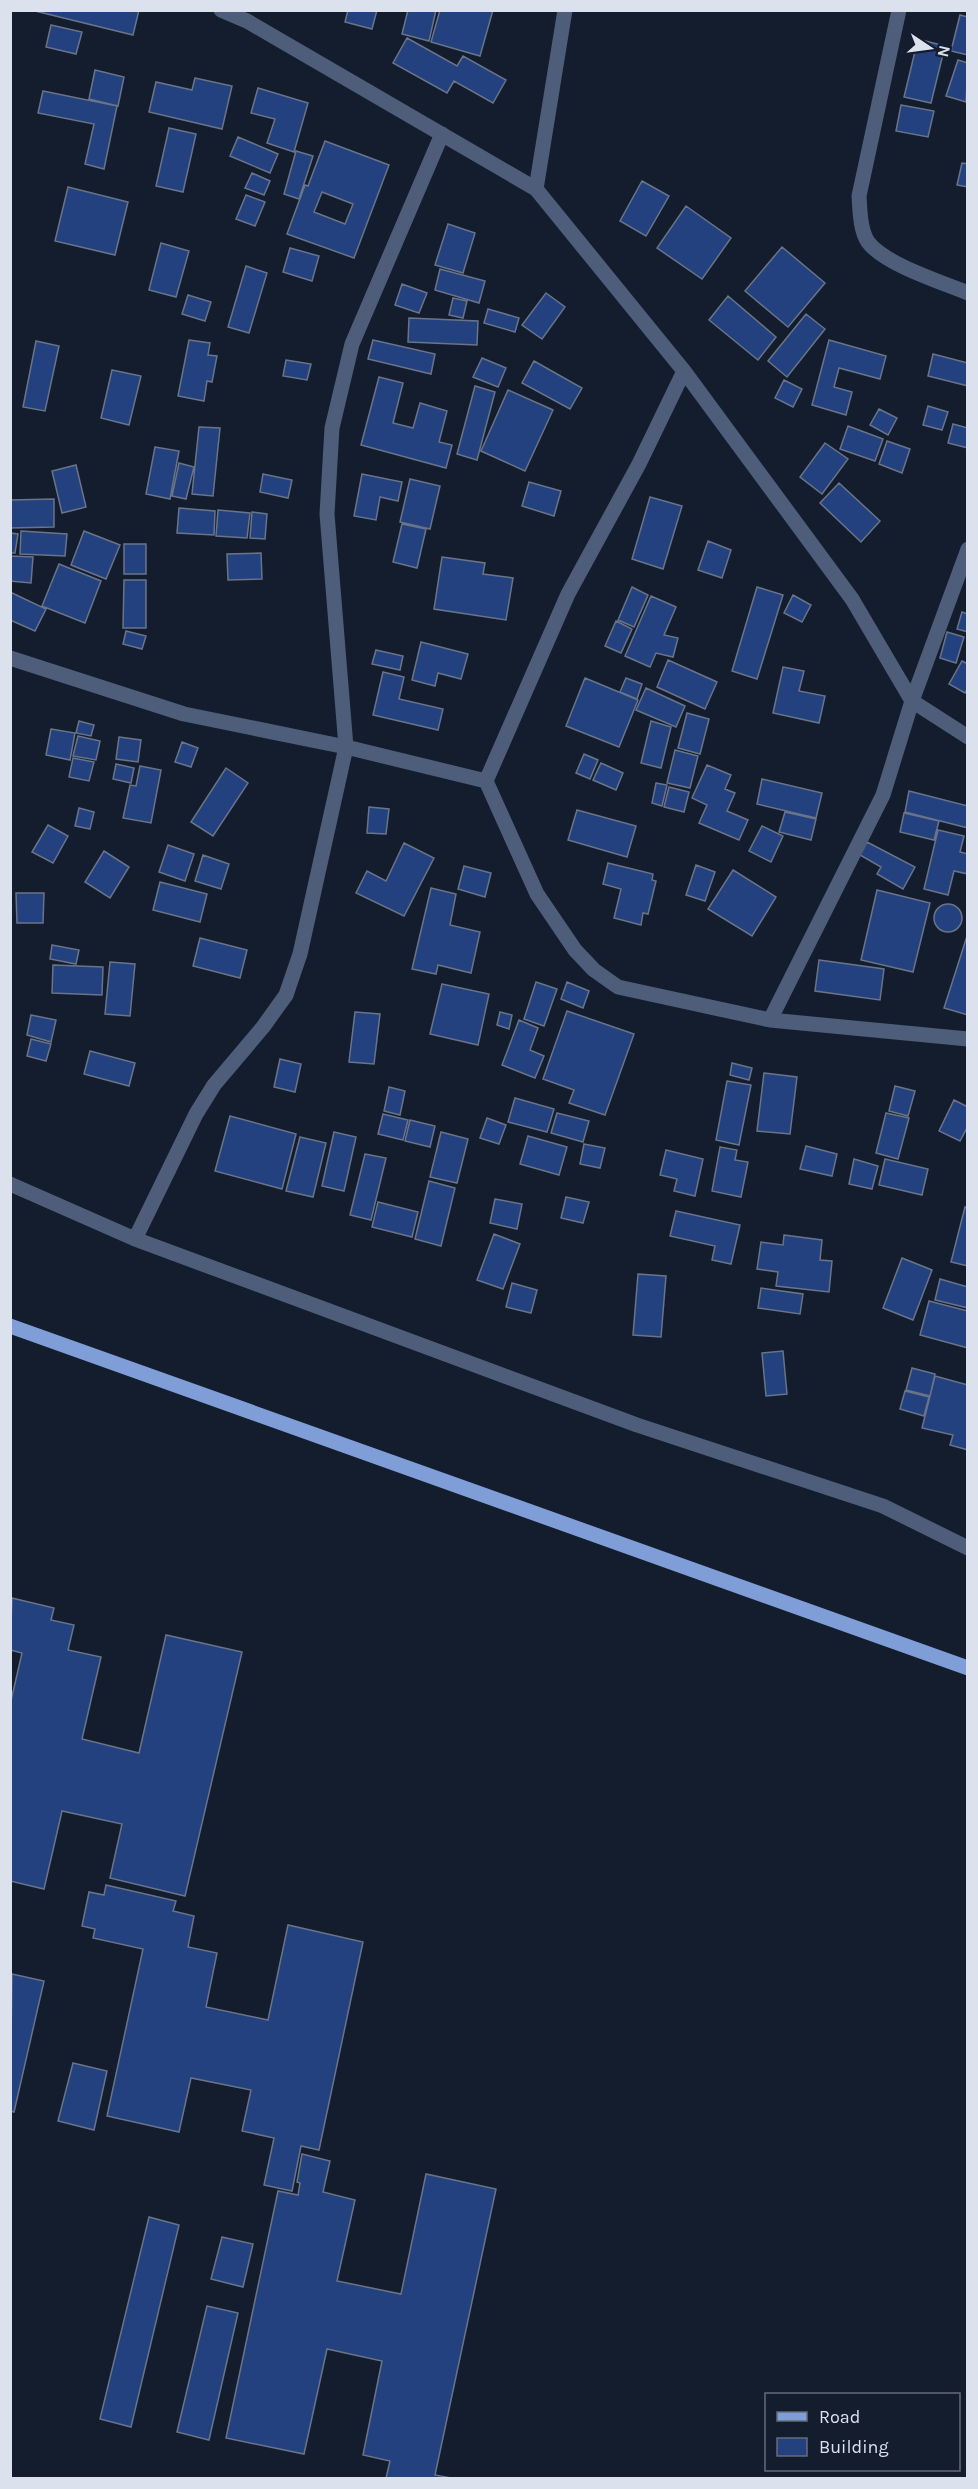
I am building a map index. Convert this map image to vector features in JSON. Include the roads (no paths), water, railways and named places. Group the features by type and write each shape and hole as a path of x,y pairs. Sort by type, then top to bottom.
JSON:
{"main road":[{"path":"10,1326 968,1668"}],"street":[{"path":"222,10 247,21 536,189 684,371 852,599 912,701 968,737"},
{"path":"536,189 565,10"},
{"path":"899,10 859,196 861,219 867,241 884,257 968,293"},
{"path":"135,1239 195,1114 214,1085 263,1028 286,995 300,954 346,747 327,514 332,428 352,344 442,134"},
{"path":"684,371 639,464 568,594 486,781 537,894 575,950 594,970 618,987 770,1020 968,1039"},
{"path":"770,1020 882,795 912,701 968,549"},
{"path":"10,658 184,714 346,747 486,781"},
{"path":"10,1184 135,1239 637,1425 883,1506 968,1548"}]}
